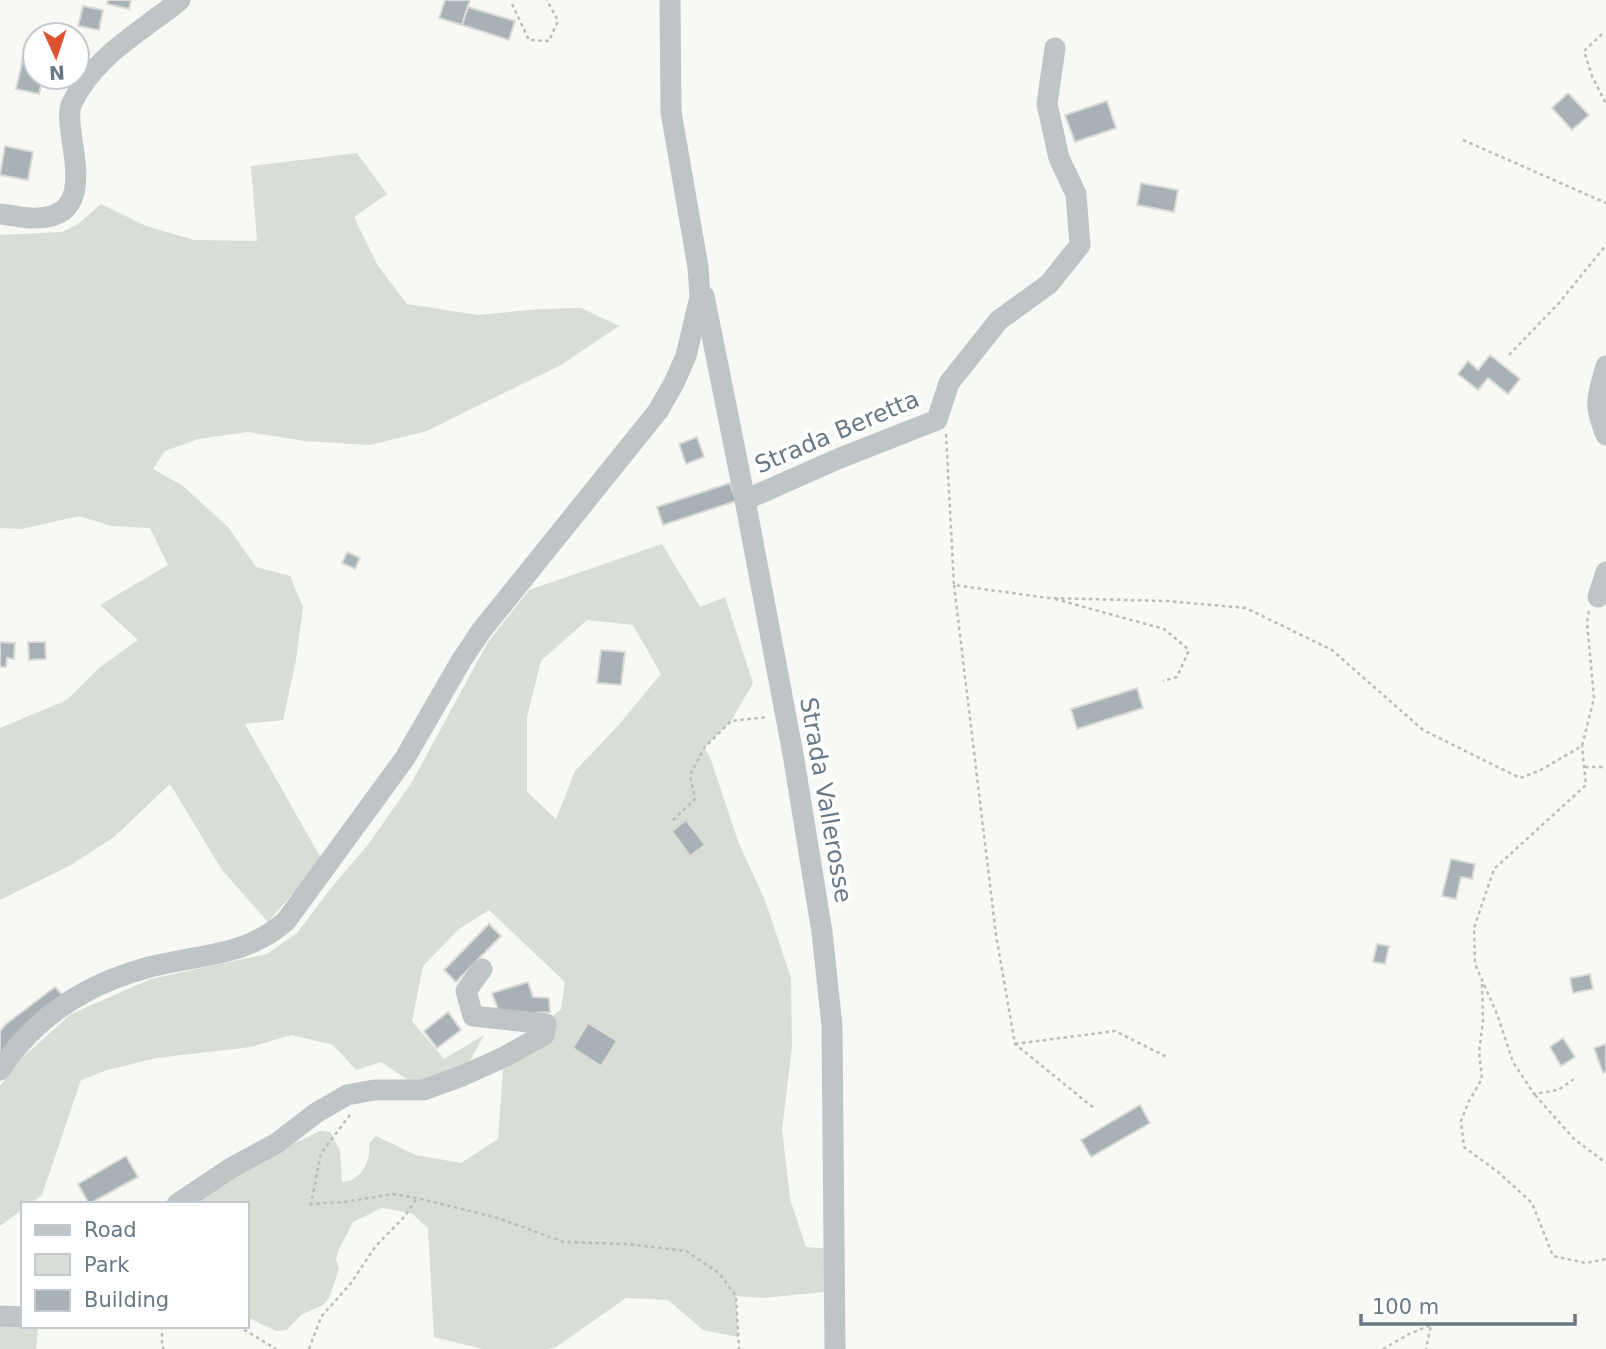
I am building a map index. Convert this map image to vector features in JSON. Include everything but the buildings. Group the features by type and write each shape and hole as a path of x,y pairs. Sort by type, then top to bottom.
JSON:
{"street":[{"path":"0,214 38,219 66,208 74,199 77,167 70,106 80,86 96,66 180,0"},
{"path":"0,1070 22,1039 66,1002 145,968 247,946 275,931 286,921 405,758 481,631 658,411 674,383 694,330 700,297 698,267 671,112 670,0"},
{"name":"Strada Beretta","path":"746,499 937,420 949,383 999,320 1049,284 1080,244 1076,194 1059,158 1047,104 1055,48"},
{"name":"Strada Vallerosse","path":"698,267 746,499 822,932 832,1026 835,1349"},
{"path":"1606,366 1596,411 1606,435"},
{"path":"1598,597 1606,572"},
{"path":"180,1202 231,1168 277,1143 316,1113 346,1095 374,1090 423,1090 504,1057 544,1035 546,1024 473,1016 466,991 482,969"},
{"path":"0,1316 21,1317"}],"path":[{"path":"512,5 529,40 549,41 558,21 547,0"},
{"path":"1602,34 1584,51 1592,76 1606,104"},
{"path":"1463,140 1606,203"},
{"path":"1509,355 1559,303 1606,245"},
{"path":"937,420 947,435 954,585 996,935 1015,1044 1095,1109"},
{"path":"954,585 1048,598 1166,601 1246,608 1332,650 1423,730 1520,778 1539,771 1582,746"},
{"path":"1598,597 1589,606 1587,622 1594,698 1582,746 1586,785 1494,869 1474,928 1475,964 1497,1014 1513,1062 1534,1094 1574,1139 1606,1163"},
{"path":"1048,598 1164,629 1189,650 1177,677 1163,681"},
{"path":"673,820 695,799 690,775 704,748 731,721 785,716"},
{"path":"1584,767 1606,768"},
{"path":"1482,980 1483,1021 1479,1052 1482,1079 1461,1121 1464,1147 1498,1172 1532,1203 1553,1256 1586,1263 1606,1259"},
{"path":"1015,1044 1115,1031 1167,1057"},
{"path":"1534,1094 1558,1090 1574,1079"},
{"path":"351,1114 321,1153 311,1204 393,1194 498,1218 564,1242 627,1244 686,1251 719,1273 736,1296 739,1349"},
{"path":"309,1349 321,1317 417,1198"},
{"path":"1384,1349 1431,1325 1426,1349"},
{"path":"162,1328 164,1349"},
{"path":"241,1328 276,1349"}],"green space":[{"path":"357,153 387,194 354,217 378,266 407,304 478,315 581,308 619,326 561,365 427,431 370,445 304,441 248,432 198,439 165,451 153,469 183,486 228,527 256,567 290,576 303,607 296,660 283,720 245,724 322,860 268,922 222,870 170,784 114,837 71,865 0,900 0,728 67,700 100,667 138,640 100,605 168,565 150,528 112,526 79,516 21,529 0,528 0,235 62,232 78,224 101,204 146,226 194,240 257,241 251,166"},
{"path":"662,544 700,607 725,597 753,683 731,721 704,748 710,757 738,841 766,903 791,978 792,1047 782,1129 790,1199 806,1247 833,1249 834,1291 763,1298 736,1296 738,1337 703,1330 668,1300 626,1298 556,1347 482,1349 434,1337 428,1228 411,1213 382,1208 353,1222 339,1249 336,1259 339,1269 329,1298 323,1305 301,1315 287,1330 276,1331 248,1317 248,1202 193,1202 264,1158 320,1131 330,1132 340,1150 342,1182 355,1178 363,1169 369,1144 376,1136 416,1155 461,1163 498,1139 504,1057 561,1009 565,982 489,910 459,929 423,966 412,1021 444,1059 484,1035 462,1076 423,1090 381,1062 356,1070 333,1045 291,1035 251,1047 157,1058 107,1070 81,1080 42,1195 33,1202 21,1202 21,1210 0,1226 0,1086 22,1058 71,1014 151,979 267,954 297,933 367,846 412,782 488,642 529,590","holes":["587,620 633,625 661,674 616,728 575,771 556,819 527,792 527,717 541,661"]},
{"path":"0,1322 21,1325 21,1328 38,1328 36,1349 0,1349"}]}
